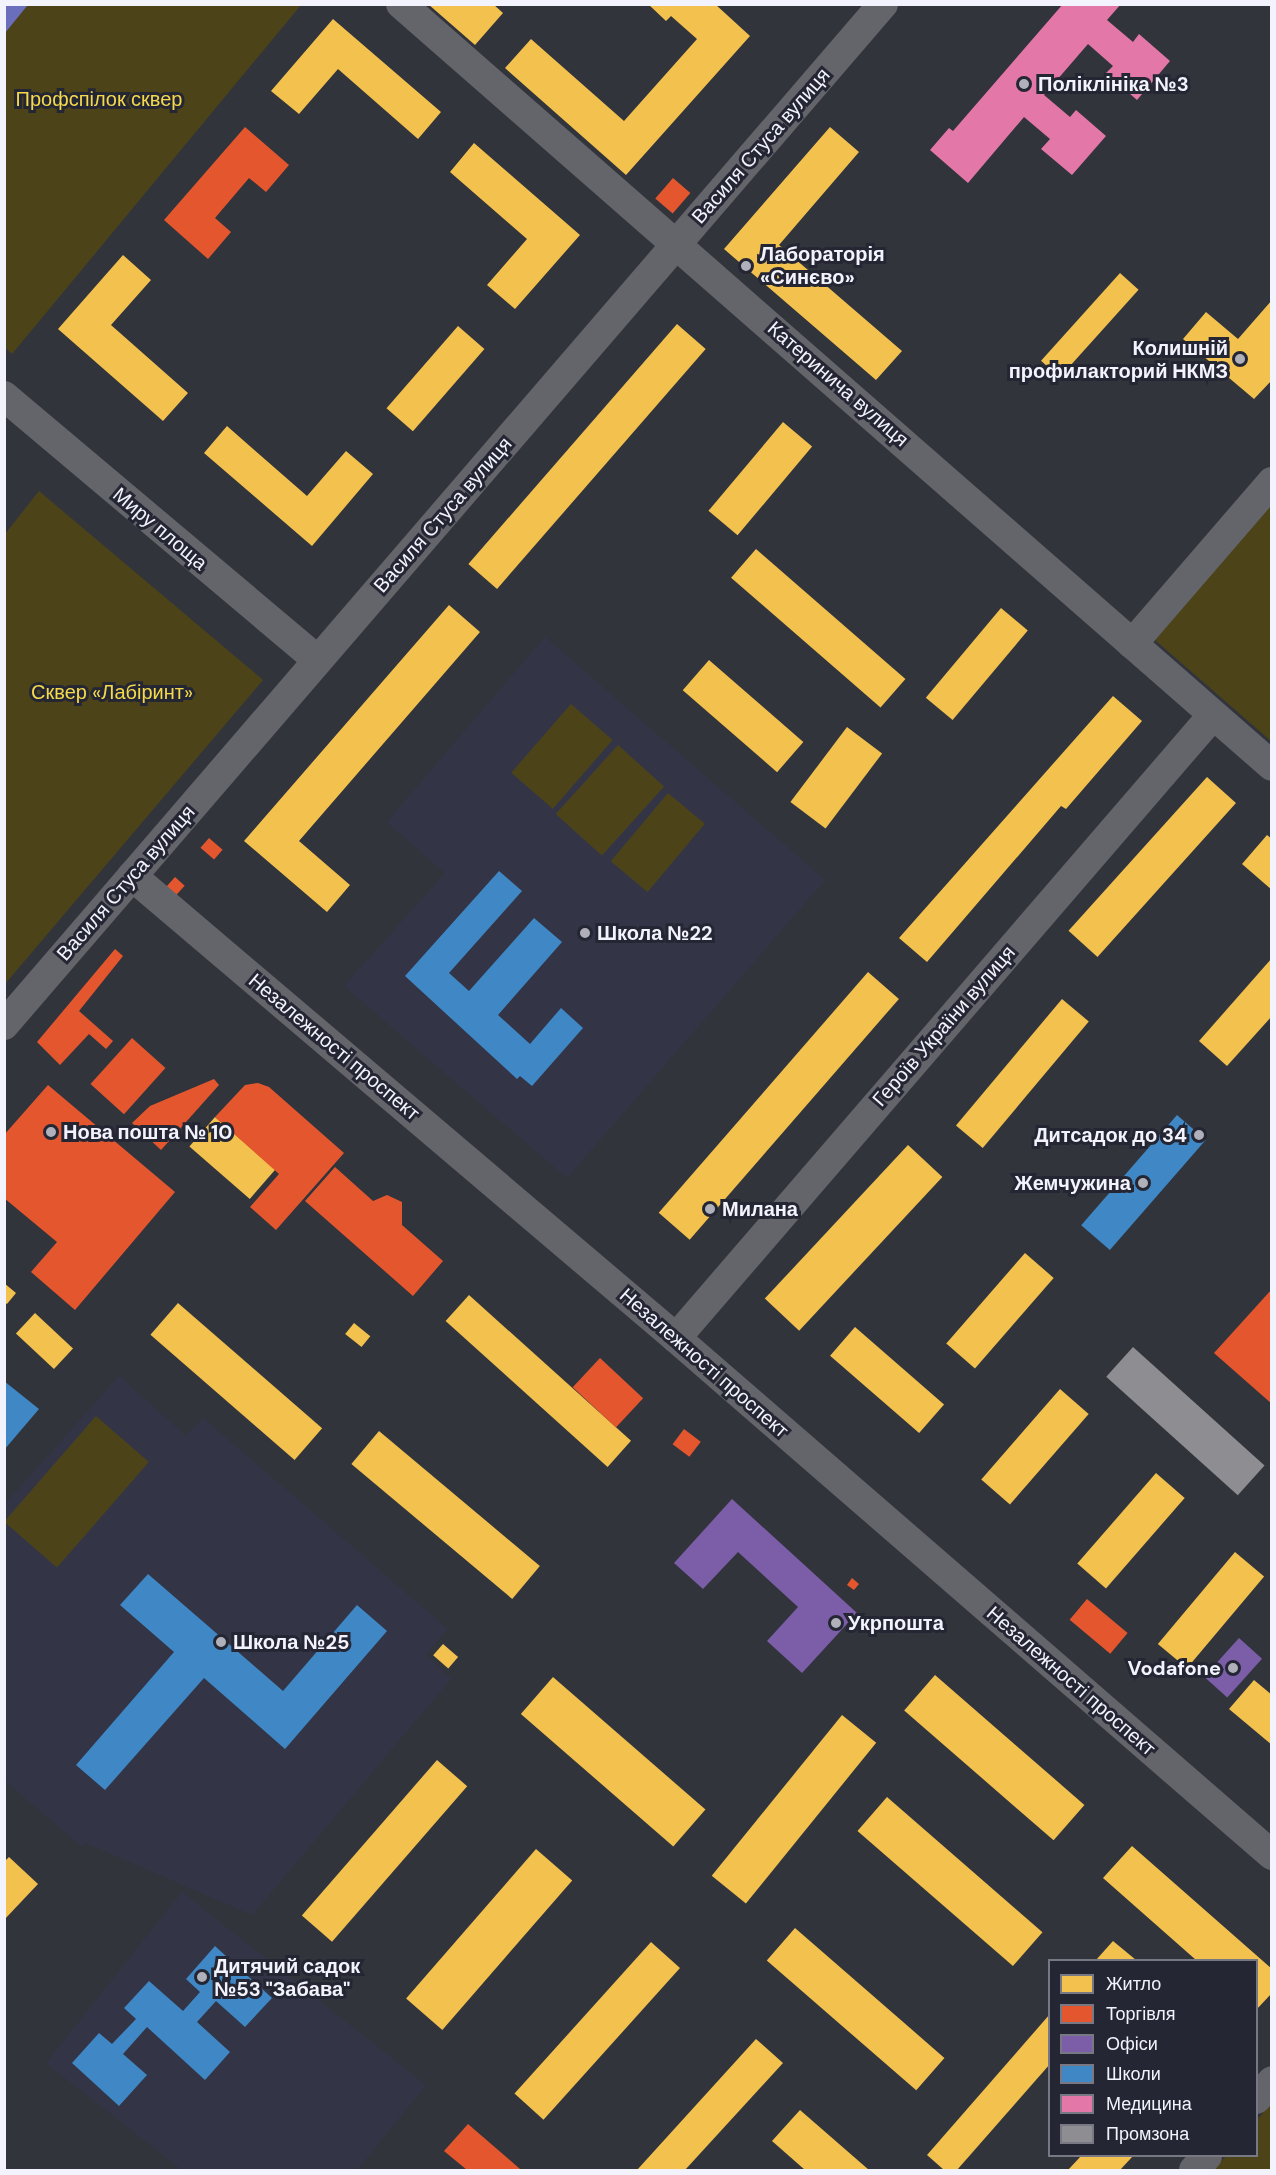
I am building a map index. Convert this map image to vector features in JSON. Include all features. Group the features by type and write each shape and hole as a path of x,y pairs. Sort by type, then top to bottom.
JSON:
{"street":[{"name":"Катеринича вулиця","path":"402,4 678,243 1272,766"},
{"name":"Василя Стуса вулиця","path":"4,1025 883,4"},
{"name":"Миру площа","path":"4,396 317,660"},
{"path":"1132,644 1272,482"},
{"name":"Героїв України вулиця","path":"676,1338 1213,715"},
{"name":"Незалежності проспект","path":"132,876 676,1338 1272,1855"},
{"path":"1258,2097 1272,2081"},
{"path":"1194,2170 1206,2157"}],"shaded area":[{"name":"Школа №22","path":"545,637 825,880 567,1178 344,986 445,873 387,822"},
{"name":"Школа №25","path":"119,1376 186,1436 203,1418 448,1629 426,1654 451,1679 252,1915 86,1843 81,1846 5,1781 5,1504"},
{"name":"Дитячий садок №53 \"Забава\"","path":"182,1892 426,2085 357,2170 182,2170 46,2063"}],"green space":[{"name":"Профспілок сквер","path":"5,5 301,5 12,354 5,348"},
{"name":"Сквер «Лабіринт»","path":"39,491 263,680 5,984 5,534"},
{"path":"1271,499 1271,741 1155,640"},
{"path":"571,704 613,740 553,809 511,773"},
{"path":"618,745 664,786 602,856 556,814"},
{"path":"668,793 705,824 648,892 611,861"},
{"path":"96,1416 149,1462 57,1568 4,1522"},
{"path":"1271,2103 1271,2170 1213,2170 1225,2157 1258,2157 1258,2119"}],"water":[{"path":"4,5 27,6 5,33"}],"building: Житло":[{"path":"428,4 493,4 503,13 475,45"},
{"path":"648,4 715,4 750,36 626,175 505,68 531,39 624,121 697,39 671,16 666,21"},
{"path":"333,19 441,112 418,139 338,69 299,114 271,91"},
{"path":"830,127 859,152 779,245 902,351 876,380 724,249"},
{"path":"474,143 580,235 515,309 487,285 527,239 450,172"},
{"path":"123,255 151,280 111,325 188,393 163,421 58,329"},
{"path":"1120,273 1139,290 1060,377 1041,361"},
{"name":"Колишній профилакторий НКМЗ","path":"1272,300 1272,380 1254,399 1183,339 1206,312 1238,339"},
{"path":"677,324 706,349 497,589 468,564"},
{"path":"458,326 484,349 413,431 386,408"},
{"path":"783,422 812,446 738,535 708,511"},
{"path":"227,426 307,496 346,451 373,474 312,546 204,453"},
{"path":"756,549 905,679 881,708 731,578"},
{"path":"449,605 480,632 299,841 350,885 327,912 244,841"},
{"path":"1001,608 1028,630 953,720 926,698"},
{"path":"709,660 803,742 777,772 683,690"},
{"path":"1113,696 1142,721 1066,809 1061,806 927,962 899,938"},
{"path":"847,727 882,753 826,829 790,802"},
{"path":"1207,777 1236,803 1097,957 1068,931"},
{"path":"1267,835 1272,839 1272,890 1242,864"},
{"path":"1272,958 1272,1016 1227,1066 1199,1041"},
{"path":"868,972 899,999 690,1240 659,1213"},
{"path":"1062,999 1089,1021 983,1148 956,1125"},
{"path":"215,1117 275,1169 250,1199 189,1146"},
{"path":"908,1145 942,1177 799,1331 765,1299"},
{"path":"1025,1253 1054,1278 975,1368 946,1344"},
{"path":"4,1283 16,1293 7,1304 4,1302"},
{"path":"469,1295 631,1441 608,1467 446,1321"},
{"path":"178,1303 322,1428 295,1460 150,1335"},
{"path":"35,1313 73,1348 54,1369 16,1333"},
{"path":"354,1323 370,1336 362,1347 345,1334"},
{"path":"855,1327 944,1404 919,1433 830,1356"},
{"path":"1060,1389 1089,1414 1010,1504 981,1480"},
{"path":"379,1431 540,1566 512,1599 351,1464"},
{"path":"1156,1473 1185,1498 1106,1588 1077,1564"},
{"path":"1235,1552 1264,1576 1187,1668 1158,1644"},
{"path":"443,1644 458,1657 448,1668 433,1655"},
{"path":"935,1675 1084,1805 1054,1840 904,1710"},
{"path":"553,1677 705,1810 673,1847 521,1714"},
{"path":"1254,1680 1272,1695 1272,1745 1229,1709"},
{"path":"842,1715 876,1743 746,1904 712,1876"},
{"path":"437,1760 467,1786 332,1942 302,1915"},
{"path":"887,1797 1042,1932 1013,1966 857,1831"},
{"path":"1132,1846 1272,1969 1272,1993 1258,2008 1258,1959 1195,1959 1103,1878"},
{"path":"536,1849 572,1880 442,2030 406,1998"},
{"path":"9,1857 38,1884 4,1920 4,1862"},
{"path":"795,1928 944,2058 916,2090 767,1960"},
{"path":"1113,1941 1135,1959 1097,1959"},
{"path":"651,1942 680,1968 543,2120 514,2094"},
{"path":"1048,2016 1048,2066 957,2170 944,2170 927,2155"},
{"path":"756,2039 783,2063 685,2170 637,2170"},
{"path":"800,2110 869,2170 805,2170 772,2141"},
{"path":"1080,2157 1132,2157 1120,2170 1068,2170"}],"building: Торгівля":[{"path":"245,127 289,165 266,192 249,178 215,218 231,232 208,259 164,220"},
{"path":"673,178 690,193 673,213 655,198"},
{"path":"209,838 223,850 214,860 200,848"},
{"path":"175,877 185,886 175,897 165,888"},
{"path":"115,949 123,956 79,1011 113,1041 106,1049 89,1034 60,1065 37,1042"},
{"path":"132,1038 165,1068 124,1114 91,1084"},
{"path":"214,1079 219,1085 161,1150 132,1123 150,1106"},
{"path":"258,1083 269,1087 344,1153 276,1230 250,1207 279,1174 215,1117 245,1085"},
{"path":"48,1085 175,1192 75,1310 31,1272 57,1242 4,1198 4,1135"},
{"path":"335,1167 373,1201 387,1195 402,1202 402,1225 443,1261 413,1296 305,1201"},
{"path":"1272,1289 1272,1404 1214,1353"},
{"path":"600,1358 643,1398 616,1427 573,1387"},
{"path":"684,1429 701,1442 689,1457 673,1444"},
{"path":"852,1578 859,1584 854,1590 847,1585"},
{"path":"1087,1599 1128,1633 1110,1654 1070,1620"},
{"path":"468,2124 520,2169 467,2170 444,2151"}],"building: Офіси":[{"path":"732,1499 857,1613 802,1673 767,1641 798,1607 738,1552 703,1589 674,1563"},
{"name":"Vodafone","path":"1239,1638 1262,1659 1227,1697 1204,1677"}],"building: Школи":[{"path":"499,871 522,891 449,973 469,991 534,918 562,942 498,1015 530,1044 561,1008 583,1028 532,1086 520,1076 517,1079 405,976"},
{"name":"Жемчужина","path":"1177,1115 1206,1140 1110,1250 1081,1225"},
{"path":"4,1381 39,1409 4,1450"},
{"path":"148,1574 283,1691 357,1605 387,1631 285,1749 204,1678 105,1790 76,1765 174,1652 120,1605"},
{"name":"Дитячий садок №53 \"Забава\"","path":"215,1946 272,1998 245,2027 216,2001 197,2022 230,2052 205,2080 147,2027 123,2054 147,2075 119,2106 72,2063 99,2033 112,2044 136,2019 124,2008 149,1981 183,2011 200,1992 186,1979"}],"building: Медицина":[{"name":"Поліклініка №3","path":"1063,4 1121,4 1107,20 1133,42 1139,34 1170,61 1137,100 1106,73 1113,66 1088,44 1044,95 1070,117 1076,110 1106,136 1072,175 1041,149 1050,139 1024,117 968,183 930,150 949,128 953,131"}],"building: Промзона":[{"path":"1133,1347 1265,1465 1238,1495 1106,1377"}],"place":[{"name":"Поліклініка №3","path":"1024,84"},
{"name":"Лабораторія «Синєво»","path":"746,266"},
{"name":"Колишній профилакторий НКМЗ","path":"1240,359"},
{"name":"Школа №22","path":"585,933"},
{"name":"Нова пошта № 10","path":"51,1132"},
{"name":"Дитсадок до 34","path":"1199,1135"},
{"name":"Жемчужина","path":"1143,1183"},
{"name":"Милана","path":"710,1209"},
{"name":"Укрпошта","path":"836,1623"},
{"name":"Школа №25","path":"221,1642"},
{"name":"Vodafone","path":"1233,1668"},
{"name":"Дитячий садок №53 \"Забава\"","path":"202,1977"}]}
